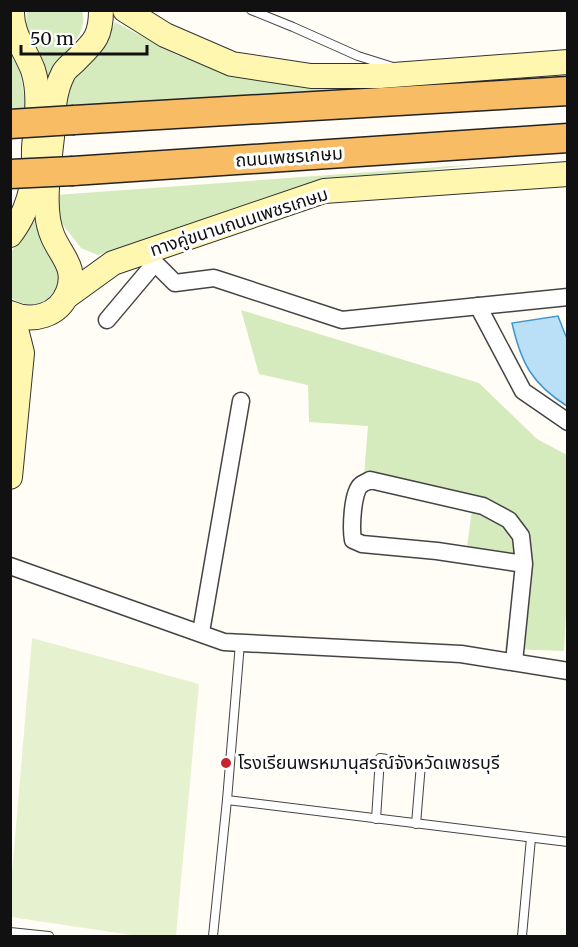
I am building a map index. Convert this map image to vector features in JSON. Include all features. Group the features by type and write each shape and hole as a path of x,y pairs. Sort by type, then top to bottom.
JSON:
{"highway":[{"path":"10,124 567,92"},
{"name":"ถนนเพชรเกษม","path":"10,174 567,138"}],"main road":[{"path":"10,235 26,207 32,184 38,89 23,47 12,27 12,10"},
{"path":"10,313 23,318 35,318 57,305 70,283 68,262 53,237 47,214 47,187 56,94 63,72 97,38 101,23 101,10"},
{"path":"125,10 165,35 232,64 311,76 380,76 567,62"},
{"name":"ทางคู่ขนานถนนเพชรเกษม","path":"22,352 39,321 113,263 150,258 324,191 567,174"},
{"path":"10,319 22,352 10,477"}],"street":[{"path":"107,320 150,258 175,283 214,278 342,320 567,297"},
{"path":"478,306 523,391 567,422"},
{"path":"201,632 241,401"},
{"path":"514,662 524,564 521,536 509,520 483,506 370,480 360,485 356,492 351,531 353,540 362,544 524,564"},
{"path":"10,566 224,642 461,654 567,671"}],"lane":[{"path":"251,10 358,56 415,73"},
{"path":"213,936 240,644"},
{"path":"375,819 380,758 421,764 416,824"},
{"path":"227,800 567,842"},
{"path":"522,936 531,838"},
{"path":"10,932 49,936"}],"green space":[{"path":"27,11 82,11 82,28 58,62 46,99 45,68 39,51 28,32"},
{"path":"115,22 177,55 234,74 408,81 206,105 80,111 64,106 70,80 105,43"},
{"path":"10,47 18,59 26,108 11,111"},
{"path":"480,164 340,181 98,255 81,248 59,220 56,195"},
{"path":"36,213 57,261 59,273 58,285 53,295 38,304 29,304 21,303 11,297 11,253"},
{"path":"241,310 479,383 537,439 567,455 568,613 566,614 564,651 505,649 516,568 465,562 472,509 363,487 368,426 309,422 308,385 259,374"},
{"path":"32,638 199,684 176,936 138,936 11,917 11,885"}],"water":[{"path":"558,316 567,338 567,406 545,389 530,371 519,350 512,323"}],"place":[{"name":"โรงเรียนพรหมานุสรณ์จังหวัดเพชรบุรี","path":"226,763"}]}
